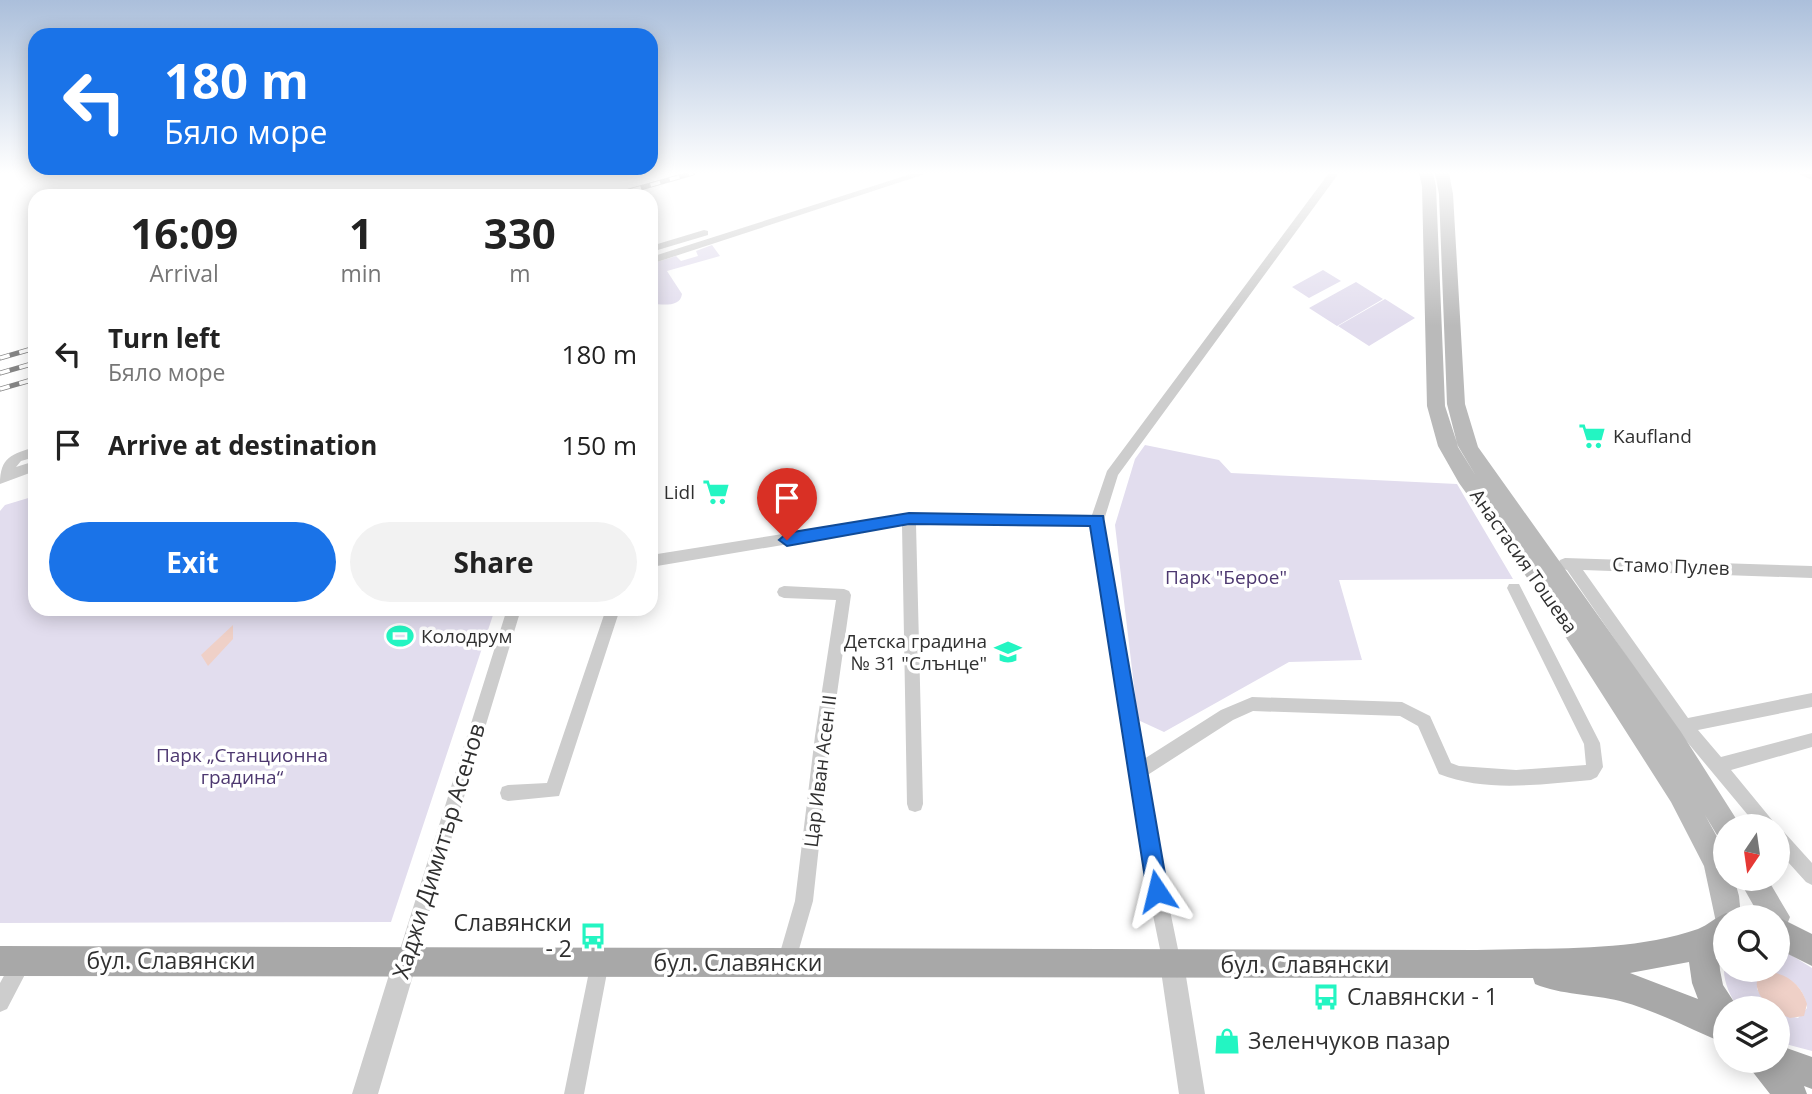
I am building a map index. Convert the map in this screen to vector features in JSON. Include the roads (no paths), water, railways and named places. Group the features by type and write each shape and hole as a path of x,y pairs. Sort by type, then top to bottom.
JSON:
{"main road":[{"name":"Анастасия Тошева","path":"1430,224 1435,395 1448,446 1466,478 1550,564 1716,862 1726,896 1725,905"},
{"name":"Анастасия Тошева","path":"1447,224 1456,404 1461,428 1479,467 1550,564 1687,762 1719,814"},
{"path":"1790,930 1812,951"},
{"name":"бул. Славянски","path":"12,961 1477,965 1647,957 1681,951 1713,933"},
{"path":"1790,939 1812,951"},
{"path":"1713,943 1703,961 1705,979 1713,999"},
{"name":"бул. Славянски","path":"1477,965 1593,978 1665,998 1713,1022"},
{"path":"1790,1065 1812,1073"},
{"path":"1774,1073 1791,1094"}],"street":[{"path":"658,258 746,224"},
{"path":"658,247 747,224"},
{"path":"1192,1094 1097,520 1112,474 1296,224"},
{"path":"1,478 16,458 28,454"},
{"path":"1,478 28,468"},
{"path":"658,560 909,519 1097,520"},
{"path":"909,519 915,804"},
{"name":"Стамо Пулев","path":"1550,564 1812,572"},
{"name":"Анастасия Тошева","path":"1550,564 1758,814"},
{"path":"1138,772 1227,715 1252,705 1402,709 1424,720 1445,769 1456,774 1478,776 1591,772 1595,767 1592,743 1514,588"},
{"name":"Цар Иван Асен II","path":"784,592 844,595 823,736 804,901 786,963"},
{"name":"Хаджи Димитър Асенов","path":"365,1094 512,616"},
{"path":"508,793 552,790 611,616"},
{"path":"1684,726 1812,700"},
{"path":"1717,765 1812,740"},
{"path":"1790,851 1812,876"},
{"path":"0,1002 12,961"},
{"path":"574,1094 600,962"}],"railway":[{"path":"0,358 28,350"},
{"path":"0,373 28,365"},
{"path":"0,389 28,381"}],"place":[{"name":"Kaufland","path":"1592,436"},
{"name":"Lidl","path":"716,492"},
{"name":"Колодрум","path":"400,636"},
{"name":"Детска градина № 31 \"Слънце\"","path":"1008,652"},
{"name":"Славянски - 2","path":"593,936"},
{"name":"Славянски - 1","path":"1326,997"},
{"name":"Зеленчуков пазар","path":"1227,1041"}],"park label":[{"name":"Парк \"Берое\"","path":"1226,577"},
{"name":"Парк „Станционна градина“","path":"242,766"}]}
